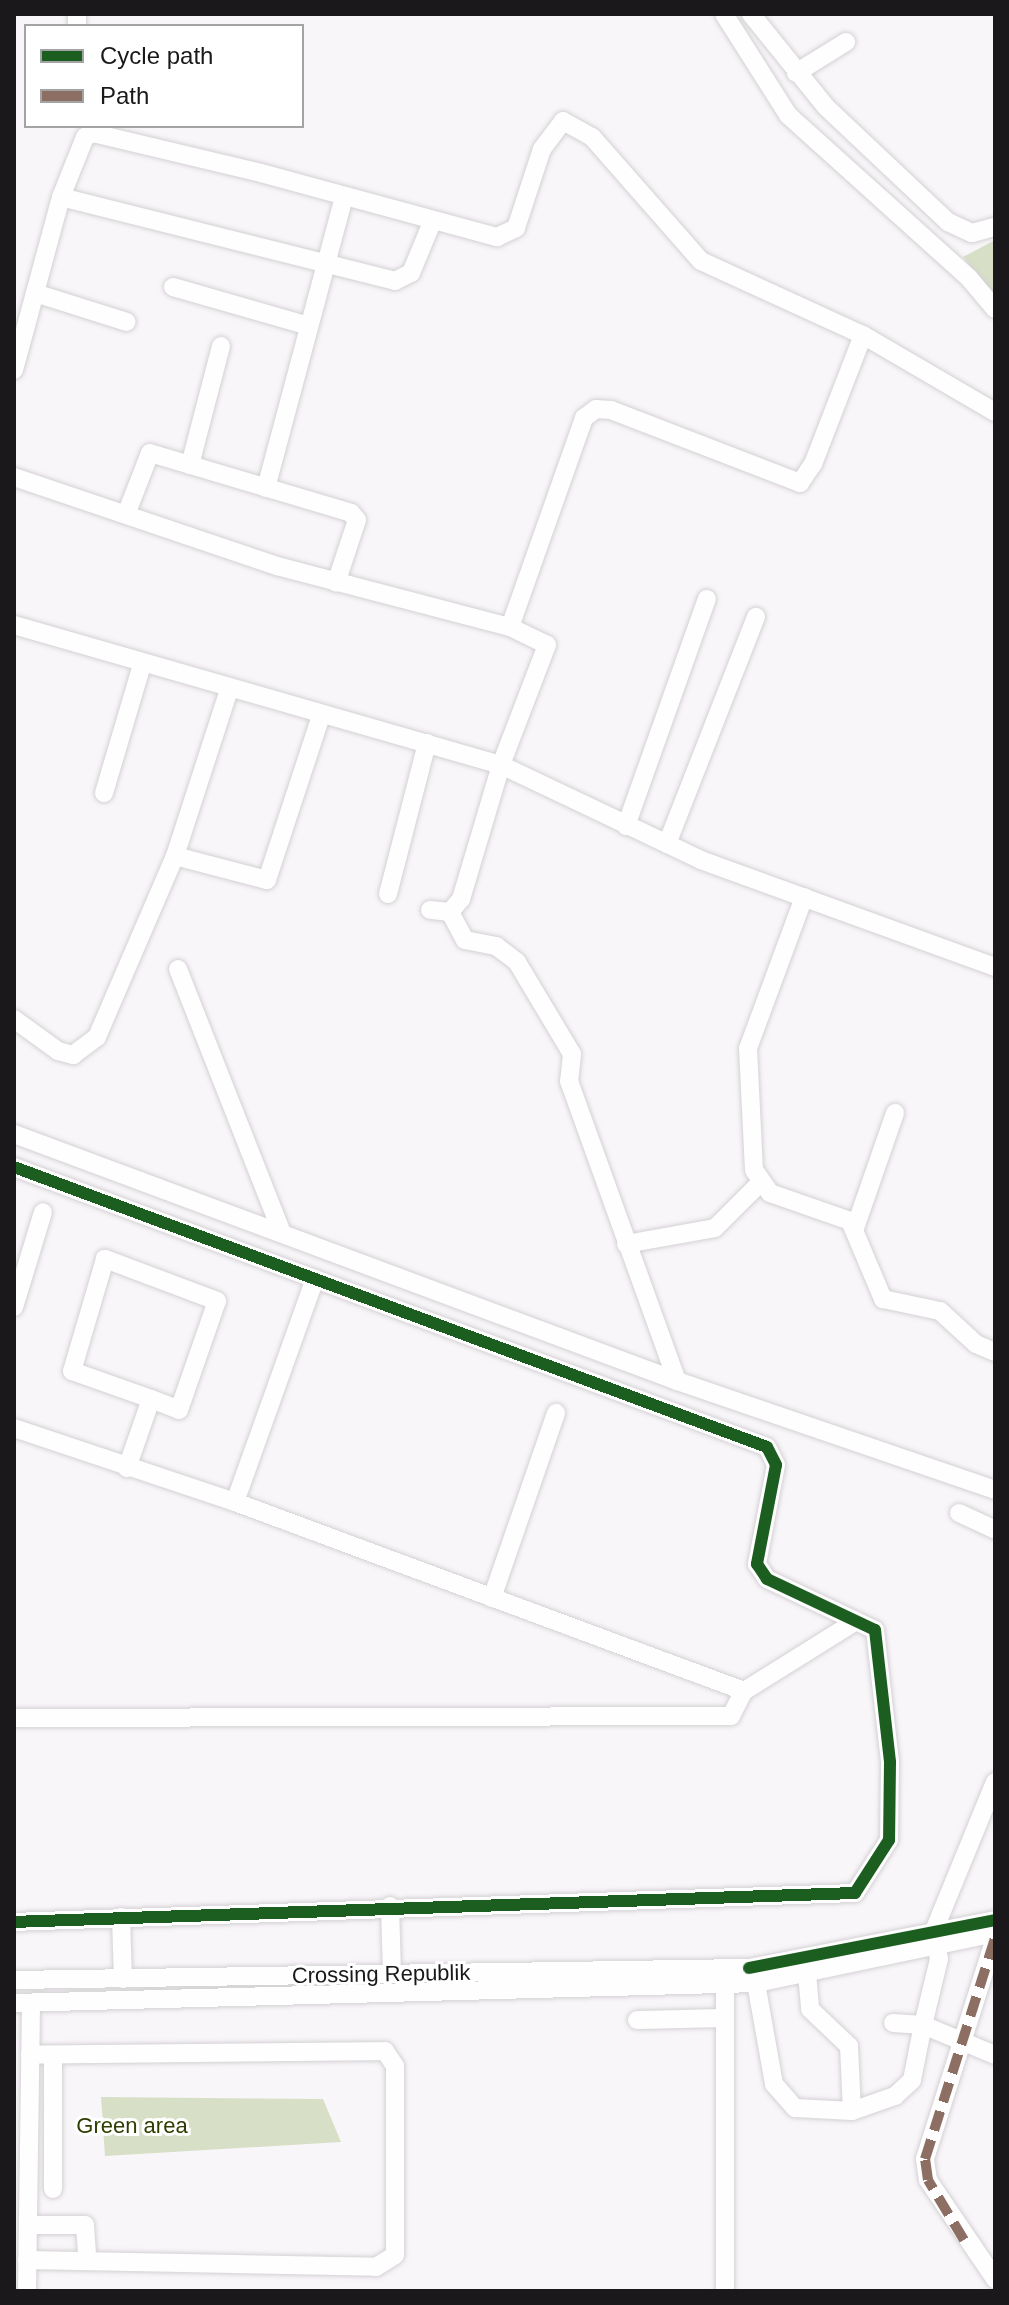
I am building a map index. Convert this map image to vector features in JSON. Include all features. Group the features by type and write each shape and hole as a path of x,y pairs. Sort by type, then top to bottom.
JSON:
{"street":[{"path":"724,14 805,134 969,278 995,309"},
{"path":"751,14 796,73 948,222 972,233 995,227"},
{"path":"796,73 846,42"},
{"path":"14,370 61,197 85,132 433,220 507,235 516,228 551,130 563,121 577,124 701,261 863,335 995,412"},
{"path":"266,488 344,196"},
{"path":"61,197 403,280 411,273 433,220"},
{"path":"173,287 309,326"},
{"path":"35,293 127,322"},
{"path":"510,627 584,418 596,409 611,410 800,483 813,464 863,335"},
{"path":"190,465 221,346"},
{"path":"127,512 150,453 356,516 336,583"},
{"path":"14,477 336,583 538,636 547,657 501,765 461,899 450,912"},
{"path":"626,826 707,599"},
{"path":"667,844 756,617"},
{"path":"14,625 142,665 501,765 667,844 995,967"},
{"path":"104,793 142,665"},
{"path":"14,1019 58,1051 86,1050 175,856 229,690"},
{"path":"175,856 267,880 321,716"},
{"path":"388,894 427,743"},
{"path":"804,897 748,1048 748,1101 760,1183 770,1193 838,1213 855,1228 883,1299 940,1311 976,1344 995,1352"},
{"path":"430,910 450,912"},
{"path":"450,912 465,940 496,946 517,962 572,1054 569,1081 677,1381"},
{"path":"178,969 281,1231"},
{"path":"855,1228 895,1113"},
{"path":"14,1134 677,1381 995,1490"},
{"path":"14,1167 767,1447 776,1465 757,1554 760,1572 875,1630 890,1762 889,1840 855,1893 390,1906 14,1922"},
{"path":"626,1244 715,1228 760,1183"},
{"path":"14,1307 43,1212"},
{"path":"105,1259 217,1301 179,1410 151,1399 72,1371 105,1259"},
{"path":"235,1502 315,1279"},
{"path":"127,1468 151,1399"},
{"path":"492,1598 556,1413"},
{"path":"14,1428 235,1502 744,1691"},
{"path":"959,1513 995,1530"},
{"path":"14,1718 731,1716 744,1691 856,1621"},
{"path":"740,1978 774,2084 795,2108 852,2111 895,2096 912,2080 939,1959 934,1938 995,1782"},
{"path":"390,1906 392,1972"},
{"path":"121,1917 123,1979"},
{"path":"27,2291 30,2055 22,2003 740,1978 807,1973 995,1920"},
{"path":"740,1978 934,1938 995,1935 965,2047 925,2159 928,2180 995,2279"},
{"name":"Crossing Republik","path":"14,1980 392,1972 740,1978"},
{"path":"807,1973 810,2009 849,2046 852,2111"},
{"path":"725,2291 725,2018 740,1978"},
{"path":"637,2020 725,2018"},
{"path":"893,2023 923,2025 965,2047 995,2055"},
{"path":"27,2260 87,2257 119,2264 388,2265 395,2255 395,2066 385,2051 30,2055"},
{"path":"28,2180 53,2184 53,2055"},
{"path":"28,2225 85,2225 87,2257"}],"green space":[{"path":"995,240 995,296 963,257"},
{"name":"Green area","path":"101,2097 323,2099 341,2142 105,2156"}],"marked path":[{"path":"964,2240 928,2180 925,2159 995,1938"}],"cycle path":[{"path":"14,1167 767,1447 776,1465 757,1564 767,1579 875,1630 890,1762 889,1840 855,1893 14,1922"},
{"path":"749,1968 995,1920"}]}
